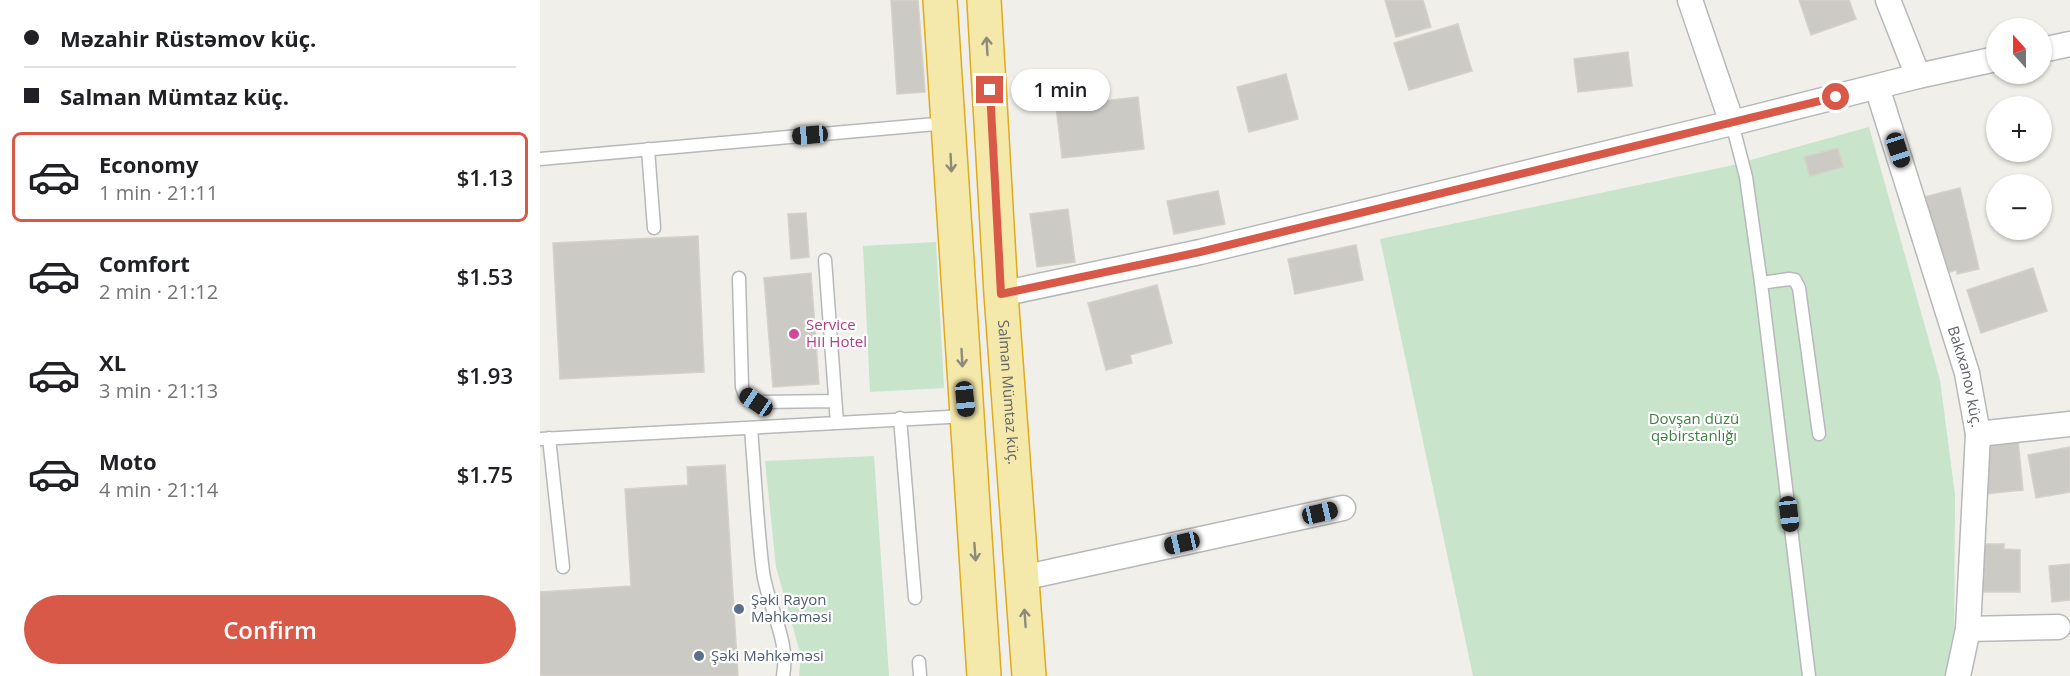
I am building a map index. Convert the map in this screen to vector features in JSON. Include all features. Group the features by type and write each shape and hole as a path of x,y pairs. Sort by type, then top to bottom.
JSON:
{"highway":[{"path":"940,0 984,676"},
{"name":"Salman Mümtaz küç.","path":"984,0 1001,294 1029,676"},
{"path":"966,408 1009,398"}],"street":[{"path":"1690,0 1732,123"},
{"path":"1888,0 1918,76"},
{"path":"2052,48 2070,44"},
{"path":"1001,294 1200,252 1986,61"},
{"name":"Bakıxanov küç.","path":"1877,87 1967,373 1978,434 1968,629 1958,676"},
{"path":"1978,434 2070,424"},
{"path":"1022,578 1343,508"},
{"path":"1968,629 2058,627"}],"lane":[{"path":"540,159 948,123"},
{"path":"1732,123 1746,177 1761,283 1809,676"},
{"path":"648,149 654,228"},
{"path":"825,260 837,423"},
{"path":"738,278 742,387 745,395 756,402 834,401"},
{"path":"1761,283 1789,279 1795,280 1799,288 1819,434"},
{"path":"562,567 544,439 837,423 900,418 966,408"},
{"path":"900,418 915,598"},
{"path":"751,429 764,574 782,638 785,666 783,676"},
{"path":"919,662 920,676"}],"green space":[{"name":"Dovşan düzü qəbirstanlığı","path":"1869,127 1940,380 1955,495 1954,660 1950,676 1473,676 1380,239 1729,166"},
{"path":"936,242 944,388 870,392 863,246"},
{"path":"874,456 889,676 799,676 801,656 776,567 765,461"}],"building":[{"path":"891,0 918,0 925,92 897,94"},
{"path":"1385,0 1423,0 1431,27 1396,37"},
{"path":"1799,0 1849,0 1856,19 1811,35"},
{"path":"1458,24 1472,71 1409,90 1394,43"},
{"path":"1628,52 1632,86 1578,92 1574,59"},
{"path":"1286,74 1298,119 1249,132 1237,87"},
{"path":"1138,97 1144,149 1062,158 1056,106"},
{"path":"1838,148 1843,167 1810,176 1804,157"},
{"path":"1960,188 1979,269 1957,274 1957,270 1935,276 1916,199"},
{"path":"1218,191 1225,224 1174,234 1167,201"},
{"path":"1068,209 1075,262 1037,267 1030,214"},
{"path":"806,213 809,257 791,259 788,214"},
{"path":"698,236 704,372 560,379 553,243"},
{"path":"1356,245 1363,280 1295,294 1288,259"},
{"path":"2033,268 2047,311 1981,333 1967,290"},
{"path":"811,273 819,384 773,387 764,278"},
{"path":"1157,285 1172,343 1130,355 1132,363 1106,370 1088,303"},
{"path":"2018,440 2023,490 1975,495 1970,444"},
{"path":"2070,447 2070,492 2036,498 2028,455"},
{"path":"725,465 738,676 540,676 540,592 631,586 625,489 688,485 687,467"},
{"path":"1976,544 2004,544 2004,549 2020,550 2020,592 1976,592"},
{"path":"2070,564 2070,600 2052,602 2049,566"}],"place":[{"name":"Service HII Hotel","path":"794,334"},
{"name":"Şəki Rayon Məhkəməsi","path":"739,609"},
{"name":"Şəki Məhkəməsi","path":"699,656"}],"route":[{"path":"990,90 1001,294 1200,252 1836,97"}]}
